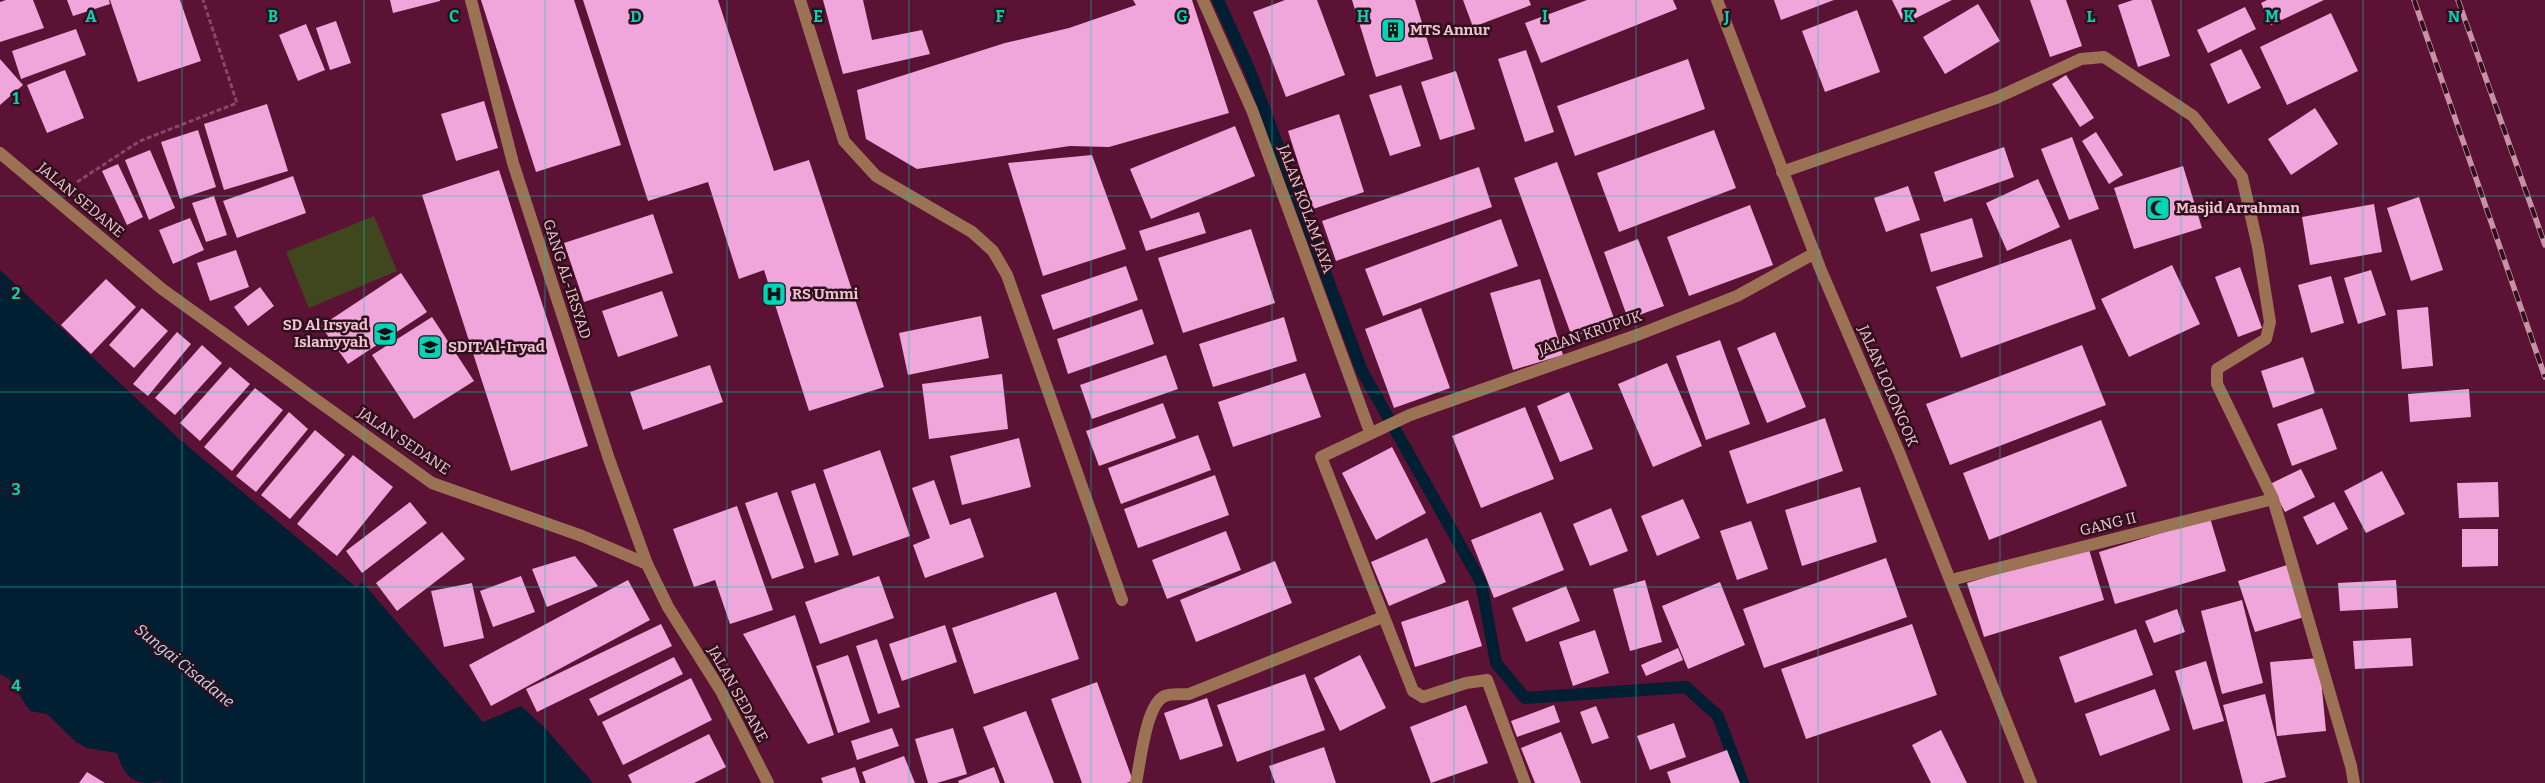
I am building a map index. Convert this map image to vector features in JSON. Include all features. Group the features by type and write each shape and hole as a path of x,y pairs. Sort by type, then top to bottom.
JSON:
{"street":[{"name":"GANG AL-IRSYAD","path":"471,0 513,163 609,459 647,564"},
{"path":"800,0 844,140 876,176 972,232 993,251 1007,274 1122,600"},
{"name":"JALAN KOLAM JAYA","path":"1203,0 1252,110 1370,432"},
{"name":"JALAN LOLONGOK","path":"1717,0 1782,172 1951,580 2032,783"},
{"path":"1782,172 1996,98 2081,59 2104,57 2193,116 2242,177 2258,247 2270,322 2266,338 2218,369 2217,384 2274,499 2351,766 2354,783"},
{"name":"JALAN SEDANE","path":"0,153 162,289 432,483 582,536 647,564 668,607 721,691 768,783"},
{"name":"JALAN KRUPUK","path":"1383,617 1321,457 1370,432 1410,415 1640,334 1737,296 1815,253"},
{"name":"GANG II","path":"1951,580 2274,499"},
{"path":"1136,783 1148,721 1159,700 1165,696 1189,694 1383,617 1412,691 1418,696 1423,697 1466,683 1487,680 1524,783"}],"path":[{"path":"52,198 140,141 237,103 203,0"}],"green space":[{"path":"374,216 397,271 309,308 286,252"}],"water":[{"name":"Sungai Cisadane","path":"0,270 178,438 357,588 362,582 483,722 521,706 545,728 593,783 149,783 136,781 131,778 121,765 117,753 87,748 76,742 47,714 30,711 9,679 0,674"}],"building":[{"path":"6,0 33,0 44,28 0,42 0,2"},
{"path":"67,0 109,0 110,4 73,16"},
{"path":"110,0 180,0 201,61 138,82"},
{"path":"390,0 440,0 440,1 393,13"},
{"path":"481,0 574,0 621,145 536,172"},
{"path":"583,0 718,0 774,171 809,160 884,387 809,411 764,270 739,279 708,182 648,201"},
{"path":"823,0 863,0 872,40 922,30 930,54 843,74"},
{"path":"1133,0 1192,0 1229,113 1109,147 1070,146 917,169 866,139 857,90 1005,43 1069,28 1136,5"},
{"path":"1285,0 1317,0 1345,75 1286,97 1253,12"},
{"name":"MTS Annur","path":"1352,0 1415,0 1433,59 1376,77"},
{"path":"1463,0 1529,0 1531,5 1473,27"},
{"path":"1587,0 1673,0 1677,9 1541,63 1525,23"},
{"path":"1774,0 1834,0 1781,20"},
{"path":"1892,0 1952,0 1904,24"},
{"path":"2030,0 2066,0 2082,46 2050,57"},
{"path":"2133,0 2151,0 2170,56 2138,67 2118,5"},
{"path":"2267,0 2324,0 2271,25 2261,3"},
{"path":"1978,4 2000,41 1945,74 1923,37"},
{"path":"2245,7 2256,29 2208,53 2197,30"},
{"path":"1857,10 1880,72 1825,92 1802,31"},
{"path":"2331,13 2358,71 2287,105 2260,47"},
{"path":"336,21 351,63 330,70 316,28"},
{"path":"306,24 325,70 298,81 279,35"},
{"path":"76,29 86,55 21,79 12,51"},
{"path":"2241,49 2261,88 2228,104 2210,64"},
{"path":"1526,50 1554,132 1525,142 1498,59"},
{"path":"0,59 23,85 0,105"},
{"path":"1688,59 1705,109 1575,156 1557,106"},
{"path":"65,70 84,118 47,133 27,85"},
{"path":"1456,71 1475,129 1440,140 1421,82"},
{"path":"2066,75 2094,118 2080,127 2052,84"},
{"path":"1401,85 1421,146 1390,156 1369,95"},
{"path":"484,101 498,148 456,161 441,114"},
{"path":"267,104 288,171 224,190 204,124"},
{"path":"2315,108 2338,144 2291,175 2268,139"},
{"path":"1339,114 1364,192 1313,209 1288,131"},
{"path":"1235,126 1255,176 1151,219 1130,169"},
{"path":"198,130 216,187 180,199 161,142"},
{"path":"1714,130 1736,188 1619,232 1597,173"},
{"path":"2096,132 2123,175 2109,184 2082,141"},
{"path":"2072,137 2099,209 2069,220 2041,149"},
{"path":"2004,147 2014,177 1944,202 1934,172"},
{"path":"150,150 175,208 149,220 125,160"},
{"path":"1092,155 1126,249 1043,276 1008,163"},
{"path":"1557,162 1615,321 1572,337 1514,178"},
{"path":"118,164 143,217 127,225 102,171"},
{"name":"Masjid Arrahman","path":"2183,166 2202,228 2134,249 2114,188"},
{"path":"1479,167 1492,207 1336,261 1322,221"},
{"path":"499,170 588,446 511,471 422,195"},
{"path":"293,176 306,213 237,238 223,201"},
{"path":"2038,179 2060,227 2007,251 1986,203"},
{"path":"1908,186 1920,220 1886,232 1874,198"},
{"path":"214,196 227,235 206,242 192,203"},
{"path":"2419,197 2443,270 2411,281 2387,208"},
{"path":"2374,204 2382,252 2310,265 2302,217"},
{"path":"1750,205 1773,265 1689,296 1667,237"},
{"path":"1199,212 1206,233 1146,251 1139,231"},
{"path":"653,214 673,273 584,302 564,243"},
{"path":"190,218 204,250 173,264 159,230"},
{"path":"1972,218 1983,257 1931,272 1920,234"},
{"path":"1501,219 1518,266 1383,316 1365,269"},
{"path":"1251,229 1275,303 1183,333 1158,258"},
{"path":"1638,239 1664,306 1628,319 1604,252"},
{"path":"2071,239 2096,309 1961,358 1936,287"},
{"path":"236,250 249,287 210,301 197,263"},
{"path":"2172,265 2200,324 2129,357 2101,299"},
{"path":"1126,266 1138,300 1053,330 1041,295"},
{"path":"2240,267 2262,328 2238,337 2215,277"},
{"path":"2371,270 2386,315 2358,324 2344,278"},
{"path":"401,273 427,312 348,364 321,326"},
{"path":"2331,276 2344,323 2311,333 2298,285"},
{"path":"106,279 136,307 91,354 61,325"},
{"path":"1540,279 1563,355 1513,370 1490,293"},
{"path":"260,287 274,306 248,326 234,307"},
{"path":"662,291 678,336 618,357 602,311"},
{"path":"2428,307 2433,366 2402,369 2397,310"},
{"path":"142,308 168,331 134,368 109,345"},
{"path":"1421,308 1450,388 1394,408 1365,329"},
{"path":"1142,309 1154,344 1068,374 1057,339"},
{"path":"981,316 989,358 908,375 899,333"},
{"path":"432,317 474,381 414,419 372,355"},
{"path":"1284,317 1297,361 1213,387 1199,344"},
{"path":"177,332 191,344 148,396 133,384"},
{"path":"1775,332 1806,407 1767,423 1737,348"},
{"path":"1720,340 1750,424 1706,440 1676,356"},
{"path":"202,345 222,363 175,415 155,398"},
{"path":"2082,345 2106,405 1950,465 1926,404"},
{"path":"1166,355 1178,389 1092,419 1080,385"},
{"path":"2303,357 2315,393 2273,408 2261,371"},
{"path":"1667,363 1702,446 1653,467 1618,384"},
{"path":"710,365 723,402 643,430 630,392"},
{"path":"230,367 250,384 200,441 180,423"},
{"path":"1305,373 1321,417 1233,447 1218,402"},
{"path":"1002,374 1008,429 929,439 922,384"},
{"path":"255,388 283,410 232,471 204,447"},
{"path":"2469,389 2471,417 2410,422 2408,394"},
{"path":"1569,392 1593,449 1560,462 1537,406"},
{"path":"1163,403 1176,438 1099,466 1086,431"},
{"path":"1525,407 1554,479 1481,508 1452,436"},
{"path":"2322,408 2337,449 2292,466 2277,424"},
{"path":"289,412 308,429 256,492 236,476"},
{"path":"1825,418 1843,471 1747,504 1729,451"},
{"path":"2101,420 2127,486 1989,540 1963,473"},
{"path":"315,430 345,455 290,519 261,495"},
{"path":"1198,435 1211,470 1121,504 1108,468"},
{"path":"1019,438 1031,487 962,505 950,456"},
{"path":"1392,447 1426,513 1376,540 1342,473"},
{"path":"880,450 910,536 853,556 823,470"},
{"path":"353,455 393,487 337,556 297,524"},
{"path":"2301,469 2315,497 2285,512 2270,484"},
{"path":"2382,471 2405,514 2366,533 2344,491"},
{"path":"1215,475 1229,515 1138,548 1124,509"},
{"path":"934,480 950,525 970,518 984,557 925,578 913,545 930,538 912,488"},
{"path":"2498,482 2499,517 2459,518 2457,483"},
{"path":"815,483 839,555 815,563 791,491"},
{"path":"1860,487 1877,542 1802,566 1785,510"},
{"path":"777,492 804,568 772,579 745,503"},
{"path":"1683,499 1700,538 1657,556 1641,516"},
{"path":"410,502 427,523 362,573 346,551"},
{"path":"2334,502 2348,529 2317,545 2303,517"},
{"path":"737,506 773,610 730,624 715,580 694,587 673,529"},
{"path":"1611,508 1628,551 1590,566 1573,524"},
{"path":"1541,512 1564,570 1494,598 1471,540"},
{"path":"2210,518 2226,571 2115,604 2099,552"},
{"path":"1751,521 1768,569 1737,580 1720,531"},
{"path":"2462,529 2498,529 2498,566 2462,567"},
{"path":"1226,531 1241,570 1167,599 1152,560"},
{"path":"442,532 465,559 397,611 376,583"},
{"path":"1427,538 1446,582 1389,606 1371,562"},
{"path":"2088,546 2104,600 1984,637 1967,583"},
{"path":"575,556 598,586 547,607 532,569"},
{"path":"1886,558 1907,617 1764,668 1743,609"},
{"path":"1275,561 1292,603 1196,642 1180,600"},
{"path":"2287,565 2304,617 2255,632 2238,581"},
{"path":"521,576 535,612 493,627 480,591"},
{"path":"879,576 894,618 820,644 805,602"},
{"path":"628,580 650,620 491,706 469,665"},
{"path":"1645,580 1662,642 1630,651 1613,589"},
{"path":"2396,580 2398,608 2340,611 2338,583"},
{"path":"1720,582 1745,645 1688,669 1662,606"},
{"path":"472,583 484,638 444,647 431,591"},
{"path":"1566,586 1580,621 1526,642 1512,608"},
{"path":"1056,592 1079,659 974,694 952,628"},
{"path":"1468,600 1482,646 1415,667 1401,622"},
{"path":"2242,600 2263,683 2222,694 2201,611"},
{"path":"2177,609 2185,632 2154,643 2145,621"},
{"path":"795,615 834,735 808,744 743,634"},
{"path":"661,624 672,646 537,712 526,689"},
{"path":"1912,624 1937,695 1806,739 1781,669"},
{"path":"945,625 957,662 902,681 889,644"},
{"path":"2136,629 2153,675 2075,703 2059,657"},
{"path":"1595,630 1609,673 1573,686 1559,642"},
{"path":"2411,638 2413,666 2355,669 2353,641"},
{"path":"877,639 900,707 878,714 856,646"},
{"path":"1678,648 1683,660 1646,676 1641,665"},
{"path":"848,655 870,722 838,733 816,666"},
{"path":"1360,655 1386,708 1340,731 1314,678"},
{"path":"674,657 683,674 598,716 589,699"},
{"path":"2319,658 2326,731 2277,736 2270,662"},
{"path":"2206,661 2224,721 2193,730 2175,671"},
{"path":"1305,674 1325,730 1237,762 1217,705"},
{"path":"691,678 712,720 623,765 602,722"},
{"path":"1097,682 1133,781 1126,783 1082,783 1051,699"},
{"path":"2155,689 2170,730 2100,756 2085,714"},
{"path":"2265,694 2286,777 2263,783 2243,783 2223,705"},
{"path":"1207,698 1223,746 1180,760 1164,713"},
{"path":"1466,705 1488,763 1431,783 1410,727"},
{"path":"1554,705 1560,722 1517,737 1511,721"},
{"path":"1596,706 1609,738 1592,744 1580,712"},
{"path":"1026,711 1054,783 1005,783 983,727"},
{"path":"1674,723 1686,757 1650,770 1637,736"},
{"path":"892,728 899,746 857,760 851,741"},
{"path":"953,728 967,774 937,783 928,783 915,739"},
{"path":"1941,730 1967,783 1931,783 1912,745"},
{"path":"1561,732 1581,783 1535,783 1521,748"},
{"path":"709,734 726,767 694,783 632,783 628,775"},
{"path":"1324,747 1336,783 1275,783 1269,766"},
{"path":"1727,750 1740,783 1671,783 1667,772"},
{"path":"904,756 915,783 866,783 862,772"},
{"path":"855,767 860,783 823,783 821,778"},
{"path":"994,767 1000,783 959,783 958,781"},
{"path":"87,772 105,783 79,783"}],"waterway":[{"path":"1218,0 1250,71 1362,371 1481,582 1496,663 1525,698 1686,687 1718,716 1743,783"}],"railway":[{"path":"2414,0 2545,377"},
{"path":"2458,0 2545,245"}],"place":[{"name":"MTS Annur","path":"1393,30"},
{"name":"Masjid Arrahman","path":"2158,208"},
{"name":"RS Ummi","path":"774,294"},
{"name":"SD Al Irsyad Islamyyah","path":"385,334"},
{"name":"SDIT Al-Iryad","path":"430,347"}]}
